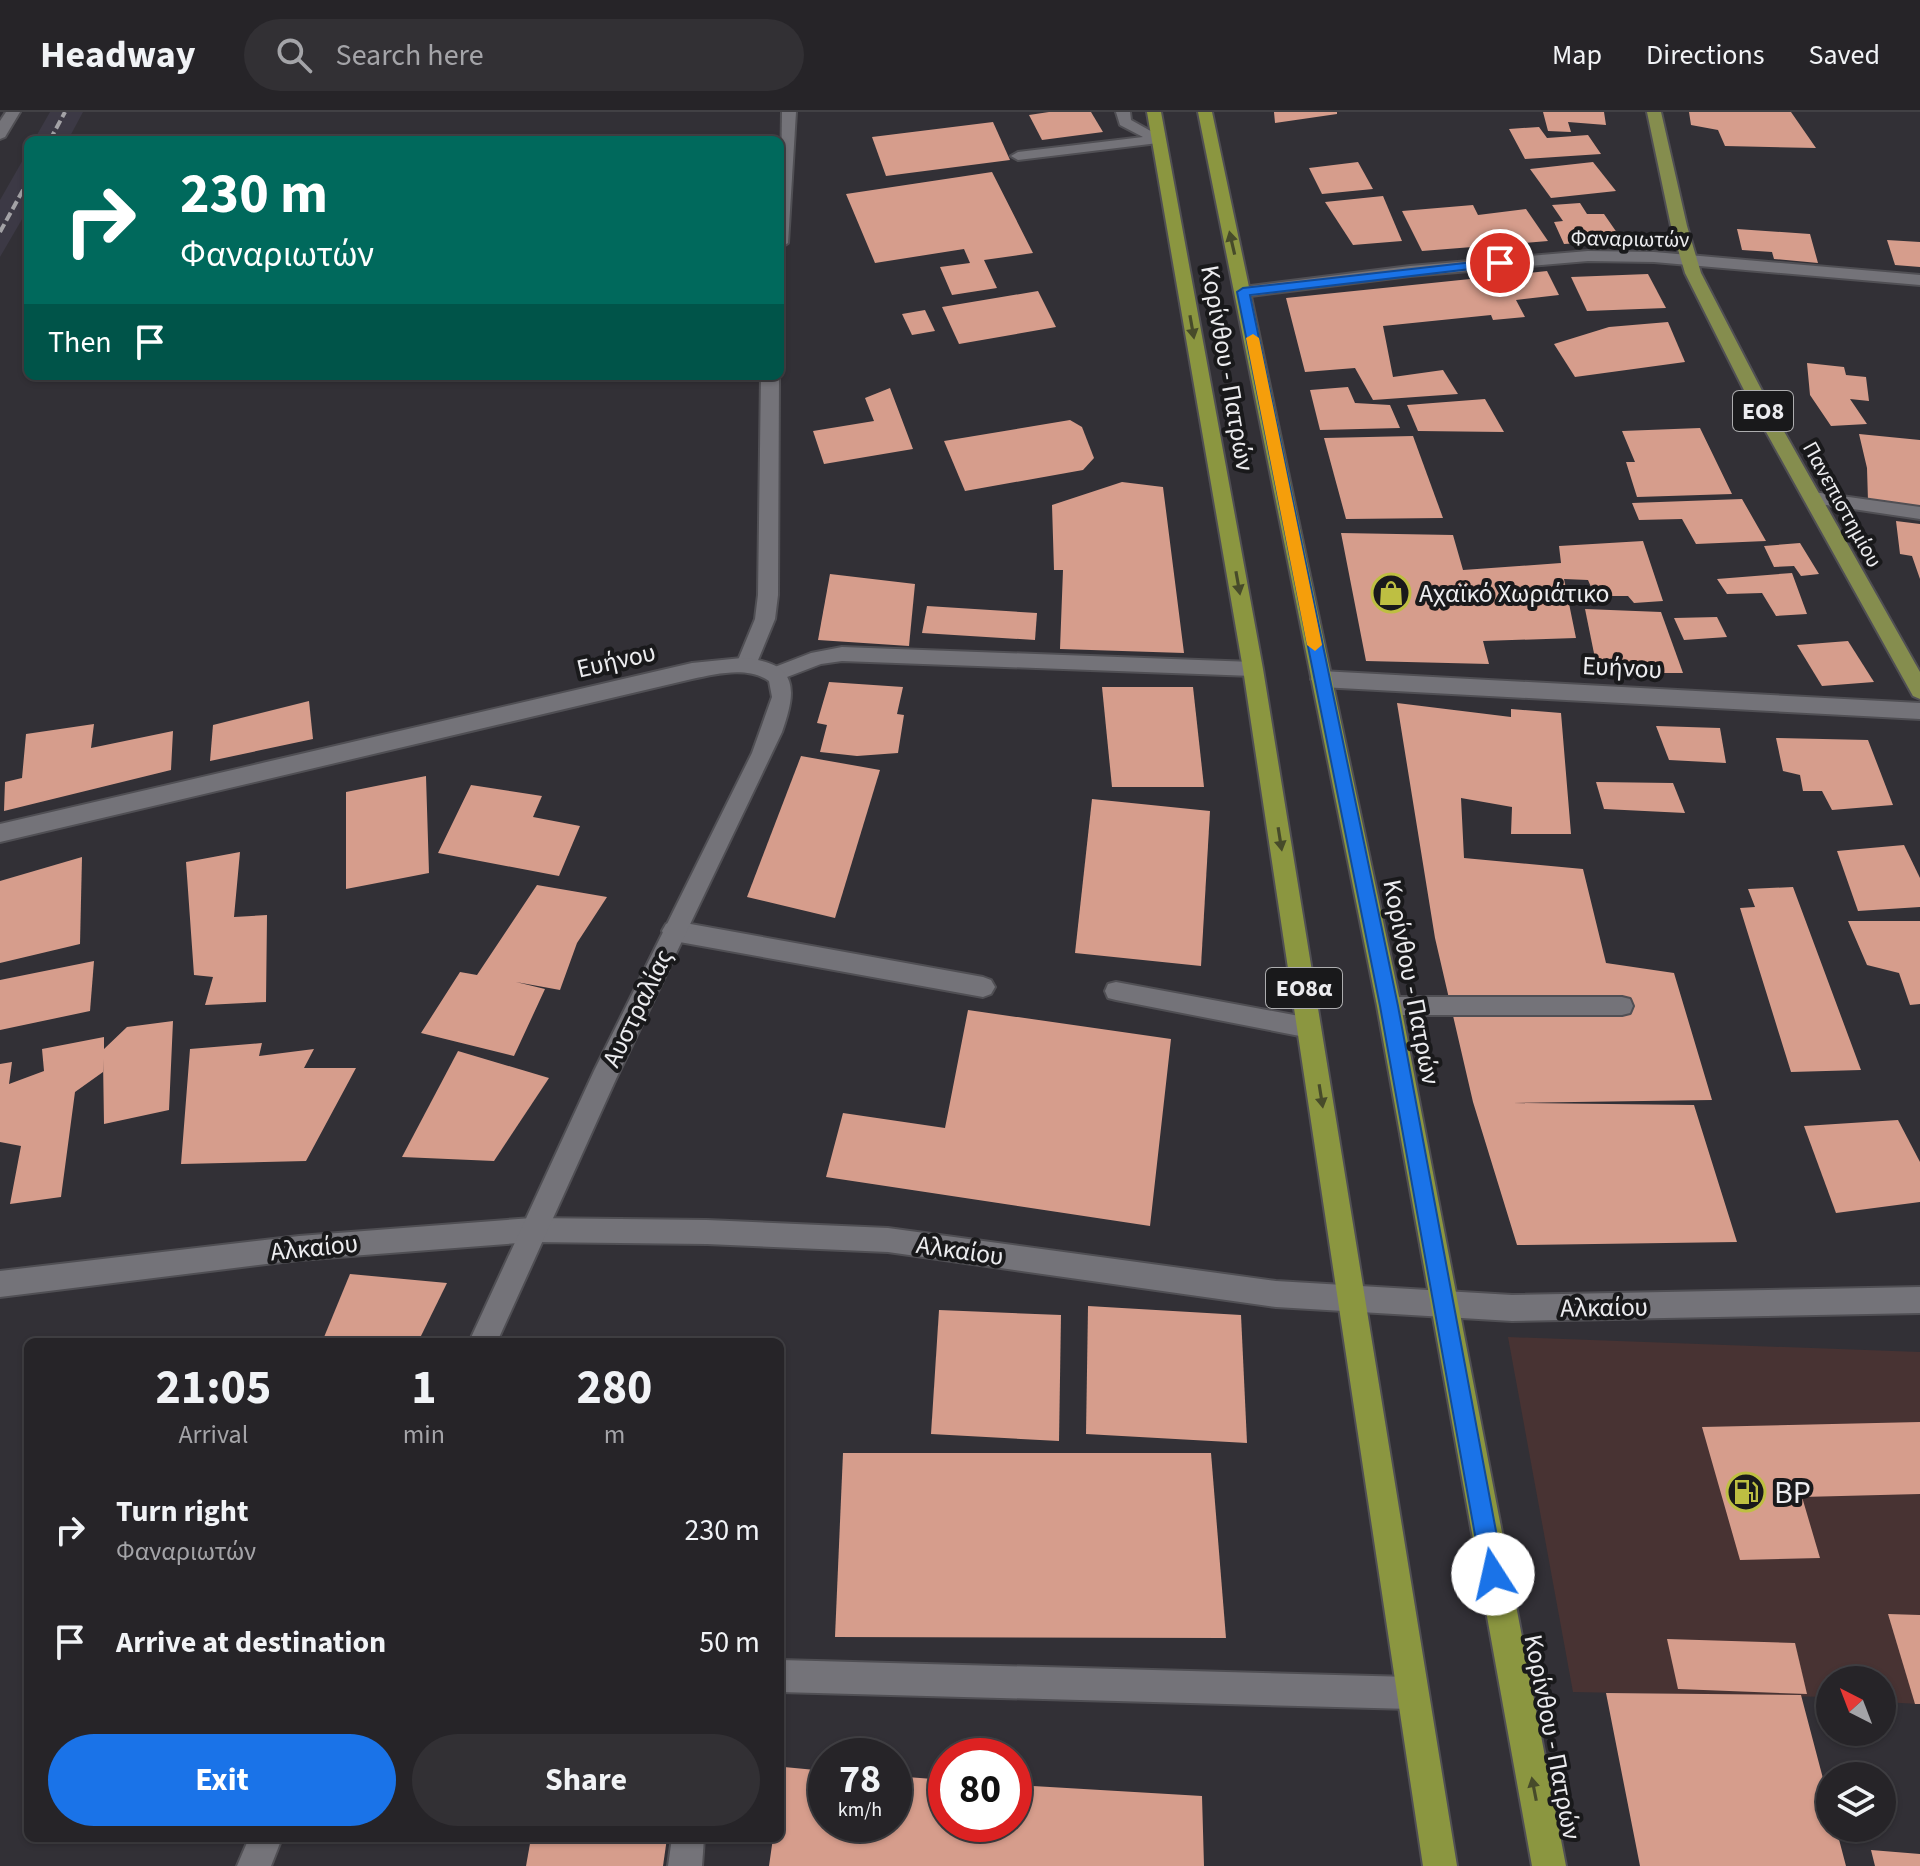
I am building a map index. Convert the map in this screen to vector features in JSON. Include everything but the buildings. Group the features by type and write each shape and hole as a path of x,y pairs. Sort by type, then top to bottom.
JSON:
{"highway":[{"name":"Κορίνθου - Πατρών","path":"1154,112 1253,669 1440,1866"},
{"name":"Κορίνθου - Πατρών","path":"1205,112 1389,1006 1549,1866"}],"main road":[{"name":"Πανεπιστημίου","path":"1654,112 1689,260 1750,387 1920,691"}],"street":[{"path":"0,134 13,112"},
{"path":"784,185 789,112"},
{"name":"Φαναριωτών","path":"1243,292 1543,259 1614,256 1920,280"},
{"path":"746,665 761,632 768,595 770,380"},
{"path":"1813,498 1920,513"},
{"name":"Ευήνου","path":"0,833 692,671 746,665 774,675"},
{"name":"Αυστραλίας","path":"485,1338 532,1230 775,724 783,693 780,681 774,675"},
{"name":"Ευήνου","path":"1321,679 1920,711"},
{"path":"674,931 983,987"},
{"name":"Αλκαίου","path":"0,1284 299,1248 532,1230 707,1232 888,1240 1276,1294 1444,1305 1542,1309 1920,1300"},
{"path":"784,1676 1411,1693"},
{"path":"254,1866 264,1842"},
{"path":"685,1866 688,1842"}],"lane":[{"path":"1123,112 1125,122 1158,139"},
{"path":"1018,156 1158,139"},
{"path":"774,675 818,658 842,654 1253,669"},
{"path":"1116,991 1310,1028"},
{"path":"1389,1006 1622,1006"}],"shaded area":[{"path":"50,112 83,112 70,136 36,136"},
{"path":"24,158 24,216 0,257 0,200"},
{"path":"1508,1337 1920,1352 1920,1704 1896,1703 1896,1666 1816,1666 1816,1697 1573,1692"}],"railway":[{"path":"52,136 65,112"},
{"path":"0,232 24,188"}],"slow traffic":[{"path":"1253,338 1315,645"}],"place":[{"name":"Αχαϊκό Χωριάτικο","path":"1391,593"},
{"name":"BP","path":"1746,1492"}],"route":[{"path":"1493,1574 1389,1006 1243,292 1500,263"}]}
